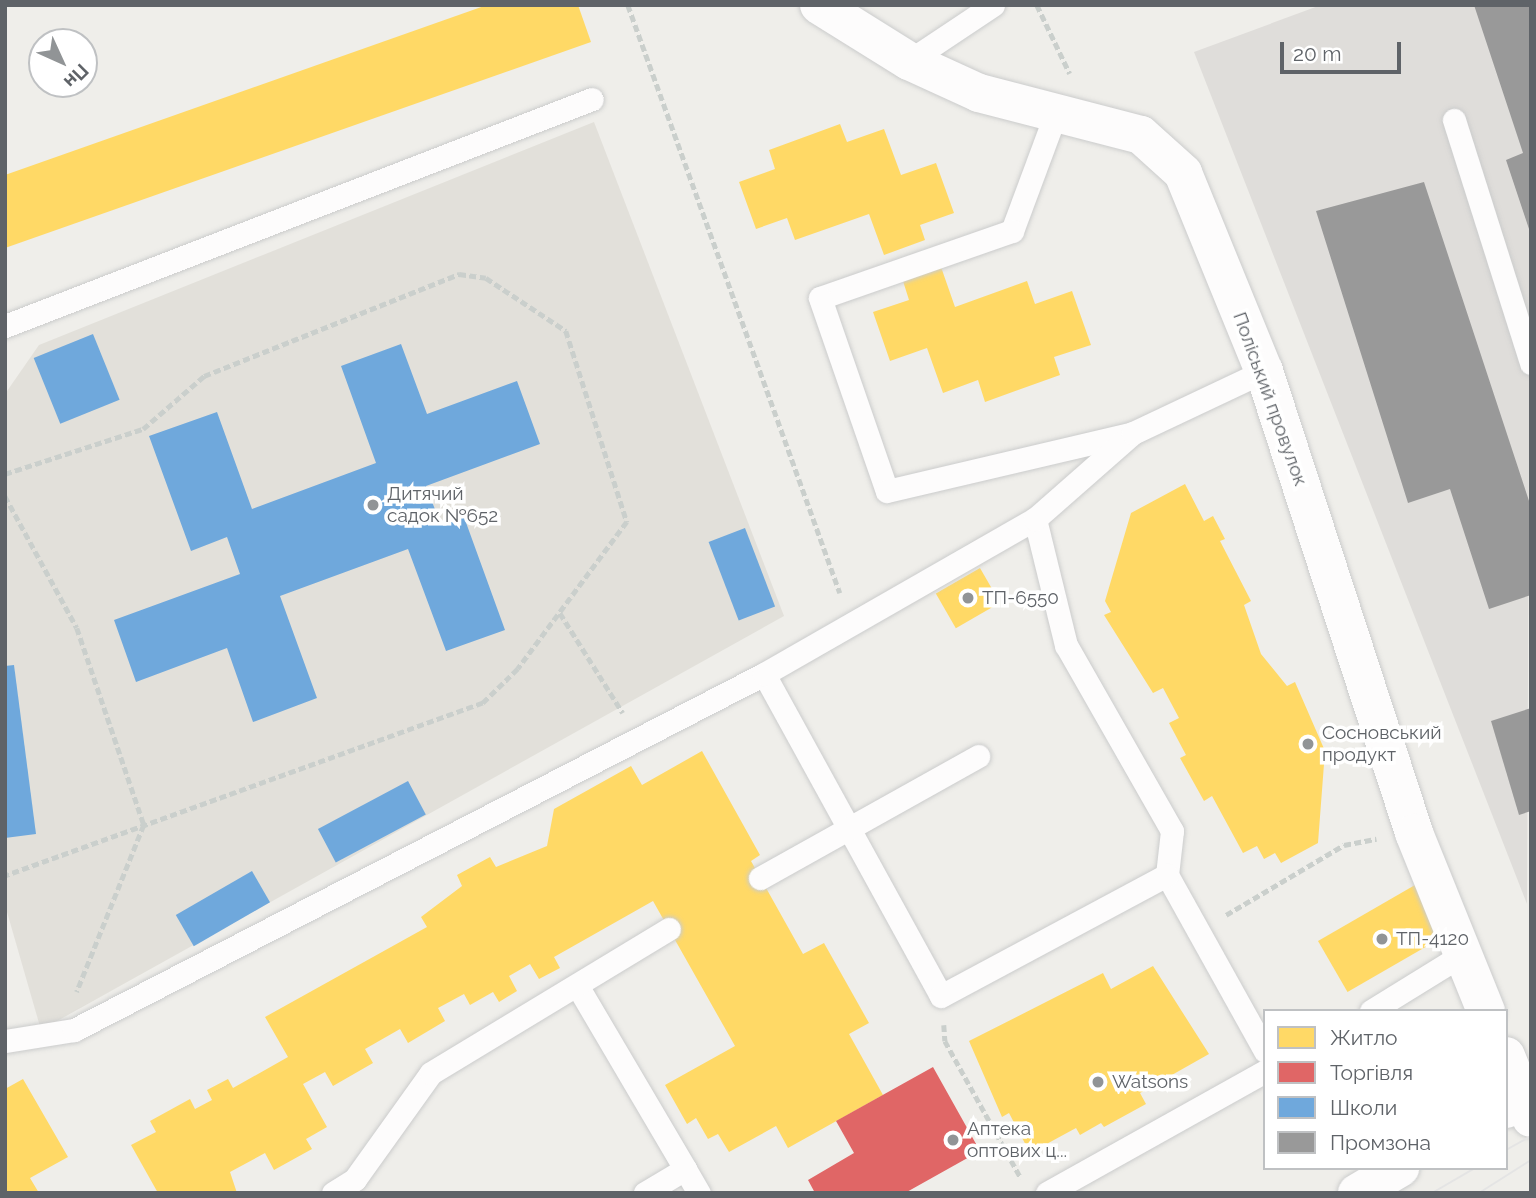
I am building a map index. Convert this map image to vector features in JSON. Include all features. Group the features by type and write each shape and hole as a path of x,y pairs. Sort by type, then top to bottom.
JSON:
{"street":[{"name":"Поліський провулок","path":"819,5 909,61 979,93 1074,114 1141,135 1183,173 1264,371 1415,832 1460,956 1485,1009"},
{"path":"1508,1062 1523,1106"},
{"path":"1357,1193 1397,1170"}],"lane":[{"path":"909,61 993,5"},
{"path":"5,326 592,99"},
{"path":"1074,114 1012,231 820,298 887,491 1133,433 1264,371"},
{"path":"1454,120 1531,363"},
{"path":"5,1041 74,1030 764,674 1035,519 1133,433"},
{"path":"1035,519 1066,645 1172,831 1167,876 1263,1047"},
{"path":"764,674 941,996 1167,876"},
{"path":"760,878 978,756"},
{"path":"333,1193 355,1179 430,1073 578,987 669,929"},
{"path":"1374,1009 1460,956"},
{"path":"578,987 699,1193"},
{"path":"1047,1193 1263,1072"},
{"path":"645,1193 685,1169"}],"path":[{"path":"628,5 852,624"},
{"path":"1037,5 1074,114"},
{"path":"5,474 143,429 204,376 459,274 486,278 566,331 627,522 560,613 483,703 5,876"},
{"path":"5,496 77,628 144,825 73,1001"},
{"path":"560,613 638,738"},
{"path":"1198,931 1344,845 1415,832"},
{"path":"941,996 945,1041 1029,1193"}],"shaded area":[{"path":"1321,5 1531,5 1527,904 1194,52"},
{"name":"Дитячий садок №652","path":"594,122 784,616 41,1030 5,905 5,394 39,345"}],"building: Житло":[{"path":"487,5 578,5 591,42 5,248 5,175"},
{"path":"840,124 847,142 884,129 901,175 936,163 954,213 920,225 925,240 884,255 869,214 795,240 787,218 756,229 739,182 775,169 769,150"},
{"path":"941,267 955,307 1027,281 1035,304 1072,291 1091,345 1054,357 1060,375 985,402 978,380 943,393 927,348 890,361 873,312 909,300 903,281"},
{"path":"1185,484 1204,521 1213,516 1225,539 1220,541 1251,601 1244,605 1261,654 1287,686 1295,682 1325,751 1318,843 1281,863 1275,853 1264,859 1257,846 1243,853 1212,796 1204,801 1180,758 1186,755 1169,723 1179,718 1163,688 1153,693 1104,615 1111,612 1105,601 1131,513"},
{"name":"ТП-6550","path":"980,568 1000,603 956,628 936,594"},
{"path":"702,751 760,855 751,861 803,954 824,943 869,1023 849,1034 883,1095 788,1148 776,1126 729,1152 718,1134 708,1139 696,1118 687,1124 665,1085 735,1046 653,901 554,957 560,968 539,979 530,964 509,976 517,991 499,1002 493,992 470,1005 464,994 438,1008 445,1021 408,1043 400,1029 365,1049 373,1063 333,1086 325,1072 303,1084 327,1127 306,1139 312,1149 274,1170 265,1153 230,1172 237,1193 158,1193 131,1145 156,1132 150,1121 190,1099 195,1109 212,1100 207,1090 228,1079 233,1088 288,1057 265,1017 427,927 421,917 462,886 457,875 490,857 496,867 547,846 554,809 631,766 642,785"},
{"name":"ТП-4120","path":"1415,885 1444,936 1348,992 1318,941"},
{"path":"1153,966 1209,1054 1140,1093 1146,1104 1104,1127 1101,1123 1080,1135 1076,1128 1030,1153 1009,1113 1002,1117 969,1041 1103,973 1111,989"},
{"path":"23,1079 68,1157 30,1178 39,1193 5,1193 5,1089"}],"building: Торгівля":[{"path":"933,1067 980,1151 905,1193 815,1193 808,1180 854,1153 836,1121"}],"building: Школи":[{"path":"93,334 120,400 60,424 34,358"},
{"path":"401,344 427,414 517,381 540,444 426,486 441,525 464,517 505,630 446,651 408,549 280,596 317,698 253,722 227,648 136,682 114,620 240,574 227,537 191,551 149,436 217,412 252,509 376,463 341,366"},
{"path":"745,528 775,606 739,620 709,542"},
{"path":"14,665 36,834 5,838 5,666"},
{"path":"408,781 426,815 336,862 318,829"},
{"path":"252,871 270,902 194,946 176,915"}],"building: Промзона":[{"path":"1474,5 1531,5 1531,235 1506,160 1523,153"},
{"path":"1424,182 1531,507 1531,595 1489,609 1450,489 1408,503 1316,211"},
{"path":"1531,708 1531,811 1519,815 1491,721"}],"tram line":[{"path":"1508,1149 1531,1136"},
{"path":"1479,1193 1531,1160"},
{"path":"1432,1193 1472,1170"}],"place":[{"name":"Дитячий садок №652","path":"373,505"},
{"name":"ТП-6550","path":"968,598"},
{"name":"Сосновський продукт","path":"1308,744"},
{"name":"ТП-4120","path":"1382,939"},
{"name":"Watsons","path":"1098,1082"},
{"name":"Аптека оптових ц...","path":"953,1140"}]}
